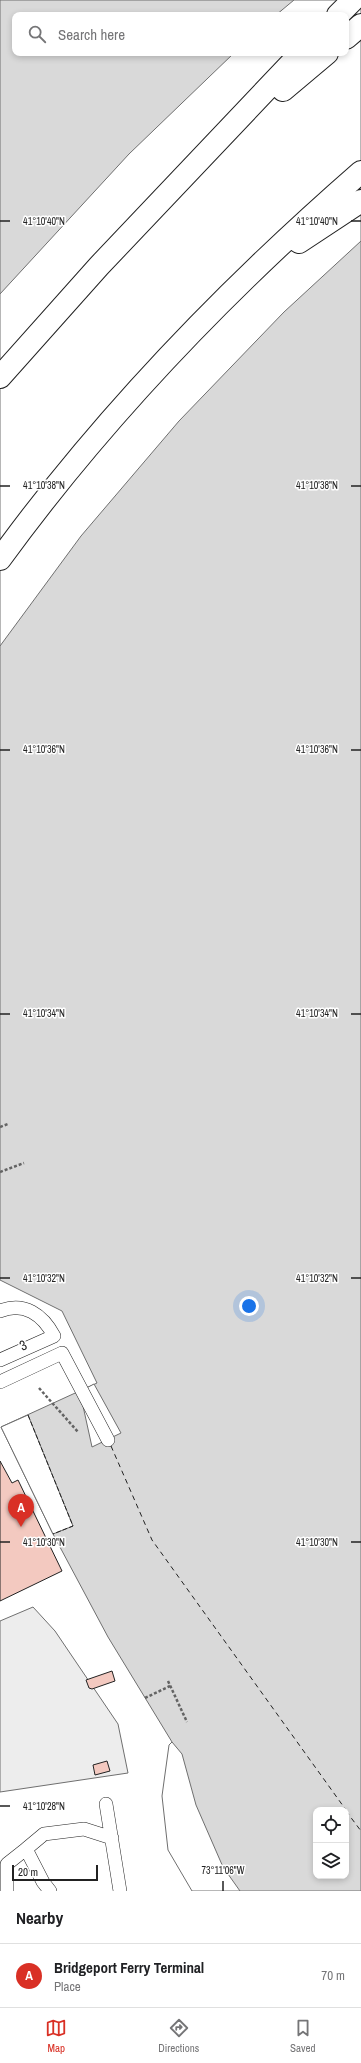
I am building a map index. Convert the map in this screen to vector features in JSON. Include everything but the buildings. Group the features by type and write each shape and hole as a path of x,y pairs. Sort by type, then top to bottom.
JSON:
{"highway":[{"path":"341,12 352,0"},
{"path":"349,35 361,25"},
{"path":"0,377 61,306 299,56"},
{"path":"136,227 230,137 324,56"},
{"path":"0,559 41,504 112,419 182,343 285,240 361,172"},
{"path":"248,276 361,201"}],"lane":[{"path":"0,1311 17,1308 39,1316 47,1324 108,1440"},
{"path":"0,1360 58,1345"},
{"path":"0,1382 58,1345"},
{"name":"3","path":"0,1373 58,1345"},
{"path":"106,1804 120,1891"},
{"path":"7,1891 7,1864 44,1834 84,1829 112,1838"},
{"path":"26,1848 42,1882 50,1891"}],"path":[{"path":"0,1127 8,1124"},
{"path":"0,1172 24,1163"},
{"path":"43,1393 80,1434"},
{"path":"168,1681 187,1722"},
{"path":"145,1698 170,1686"}],"shaded area":[{"path":"0,0 361,0 361,1891 194,1891 169,1769 172,1742 108,1637 53,1534 1,1427 97,1383 62,1311 0,1280"},
{"path":"33,1607 55,1631 118,1724 128,1773 0,1792 0,1621"}],"pier":[{"path":"294,0 361,0 361,241 284,312 179,421 81,536 0,646 0,294 129,154 231,56 349,56 349,12 280,12"},
{"path":"94,1384 121,1433 92,1447 83,1406 77,1393"},
{"path":"28,1415 73,1526 53,1534 1,1427"},
{"path":"172,1742 182,1754 196,1805 223,1867 240,1891 192,1891 168,1850 162,1796 169,1745"}],"ferry route":[{"path":"111,1446 152,1540 344,1807"},
{"path":"349,1815 361,1831"}],"fence":[{"path":"28,1415 73,1526 53,1534"}],"place":[{"name":"Bridgeport Ferry Terminal","path":"21,1527"}]}
